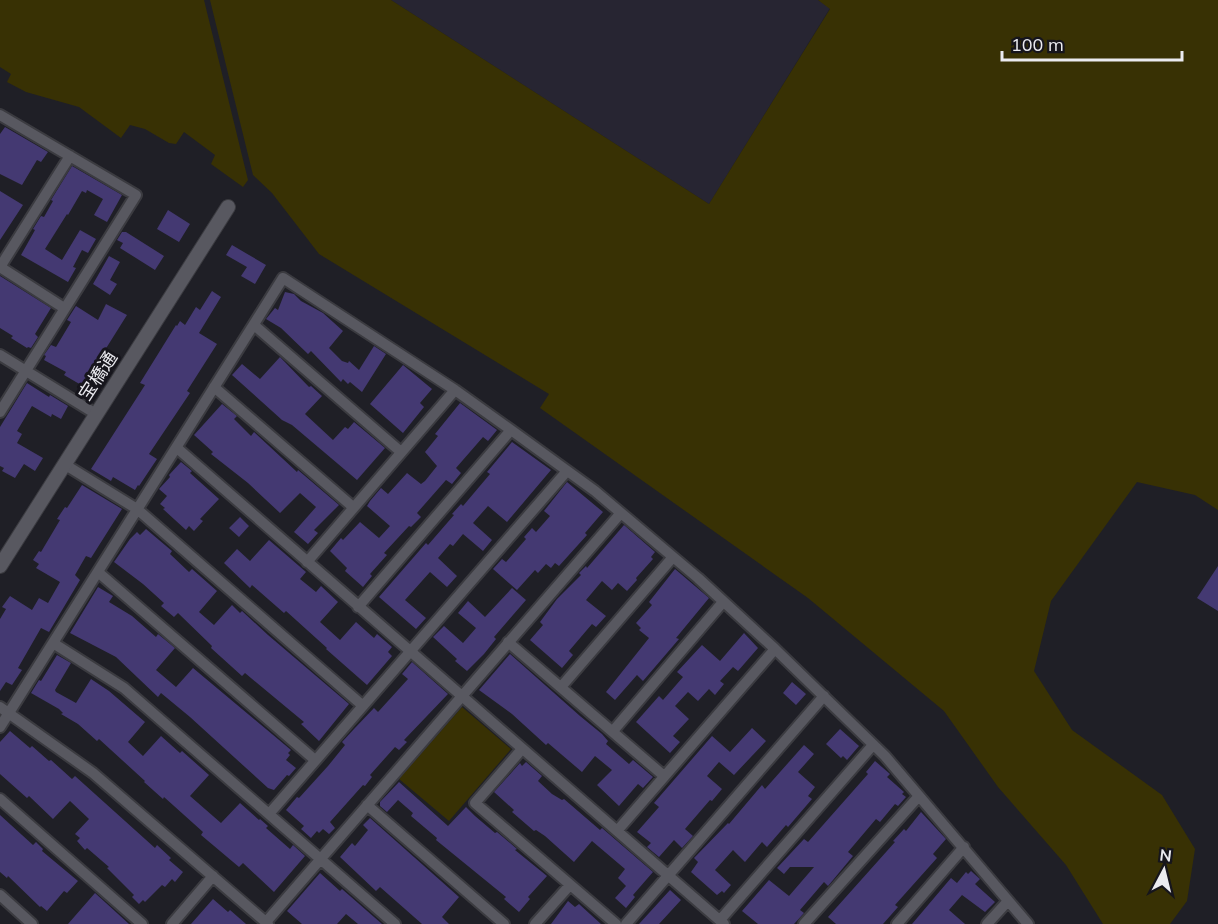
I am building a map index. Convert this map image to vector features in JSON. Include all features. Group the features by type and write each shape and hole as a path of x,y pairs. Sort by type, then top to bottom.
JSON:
{"street":[{"path":"0,116 136,195 0,412"},
{"path":"64,308 0,267 70,156"},
{"name":"宝橋通","path":"0,566 228,207"},
{"path":"0,727 283,279 455,390 595,491 673,556 775,649 885,756 1028,924"},
{"path":"254,325 401,452"},
{"path":"0,355 96,414"},
{"path":"214,387 353,507"},
{"path":"307,562 455,390"},
{"path":"358,607 511,430"},
{"path":"177,448 722,922 873,745"},
{"path":"64,464 137,509 362,705"},
{"path":"269,814 567,471"},
{"path":"0,707 93,772 267,923 319,858 620,514"},
{"path":"561,687 673,556"},
{"path":"98,572 315,760"},
{"path":"613,731 723,602"},
{"path":"508,642 664,776"},
{"path":"53,643 124,688 395,924"},
{"path":"617,831 775,649"},
{"path":"626,924 824,696"},
{"path":"522,749 475,803 616,924"},
{"path":"804,924 919,795"},
{"path":"0,799 142,924"},
{"path":"367,805 504,924"},
{"path":"897,924 964,847"},
{"path":"172,924 213,876"},
{"path":"536,924 570,885"},
{"path":"0,895 32,924"},
{"path":"987,924 1008,901"}],"shaded area":[{"path":"0,0 204,0 248,180 243,187 211,164 215,155 184,132 176,144 169,143 145,129 130,125 121,138 79,107 26,92 7,82 11,74 0,67"},
{"path":"210,0 391,0 709,204 830,9 818,0 1218,0 1218,510 1195,495 1137,482 1051,601 1034,671 1072,730 1162,795 1195,849 1187,901 1170,924 1103,924 1066,865 998,787 944,711 808,598 540,408 549,394 319,254 272,193 253,175"},
{"path":"391,0 818,0 830,8 709,204"},
{"path":"462,707 511,749 449,821 399,779"}],"building":[{"path":"5,127 48,152 41,162 37,160 22,185 0,174 0,134"},
{"path":"72,166 122,195 107,222 94,215 103,199 87,190 86,193 82,191 45,249 62,260 80,230 96,239 88,253 82,250 68,282 21,255 35,230 33,229 41,216 44,217 53,201 51,200"},
{"path":"0,191 23,205 0,240"},
{"path":"168,210 190,224 179,242 157,229"},
{"path":"122,232 126,232 164,256 155,270 120,248 123,243 117,240"},
{"path":"232,245 266,265 255,284 241,276 247,267 226,255"},
{"path":"109,256 120,262 110,280 117,284 110,295 93,284"},
{"path":"0,276 51,308 35,334 38,337 31,348 11,338 13,336 0,328"},
{"path":"212,291 221,297 199,333 217,344 187,391 190,393 149,454 157,459 139,486 135,490 113,477 111,481 91,469 145,385 140,383 176,325 180,321 185,325 196,307 200,310"},
{"path":"285,292 294,294 301,301 323,313 343,331 329,348 342,361 348,363 349,361 359,370 374,346 386,354 362,392 350,382 348,384 343,379 341,382 311,351 308,354 281,328 266,319 275,308 278,310"},
{"path":"106,304 127,315 105,350 111,353 88,389 64,375 66,372 44,360 46,356 44,355 51,345 56,347 71,322 67,320 76,306 98,320"},
{"path":"280,357 309,387 311,386 322,396 305,414 333,440 345,427 348,429 354,422 385,448 357,480 292,425 282,420 232,375 242,364 260,379"},
{"path":"403,365 432,389 420,403 424,407 403,433 370,404"},
{"path":"27,383 68,406 61,419 52,414 51,417 32,406 17,431 22,434 17,443 43,458 35,471 24,464 15,478 2,471 4,468 0,466 0,427"},
{"path":"460,403 497,430 488,441 483,437 456,468 461,473 452,484 446,480 417,513 421,517 411,527 409,526 384,553 387,555 370,574 372,576 363,587 345,571 347,568 330,551 360,522 379,538 390,526 367,506 381,488 388,494 407,473 421,484 425,481 437,466 425,452 438,436 435,434"},
{"path":"222,404 237,416 234,419 251,436 254,432 297,472 298,470 339,505 314,530 318,533 308,544 294,532 316,507 300,493 280,513 248,483 211,454 213,452 194,435"},
{"path":"512,442 551,470 507,522 488,506 473,523 492,540 483,551 463,534 438,558 457,576 447,587 430,572 405,600 426,618 416,629 379,597 426,543 428,545 461,504 463,506 490,474 487,472"},
{"path":"181,462 219,499 200,519 203,521 194,531 189,526 186,530 160,504 167,496 159,489"},
{"path":"567,482 603,512 585,533 587,535 559,566 555,563 551,568 546,564 538,573 535,570 517,590 493,569 502,559 506,562 526,539 524,537 532,528 536,532 550,516 544,511"},
{"path":"82,485 122,509 91,558 86,556 75,575 80,580 49,632 41,628 18,668 22,670 12,685 6,682 0,691 0,619 6,609 2,607 10,596 32,610 39,598 48,603 60,582 36,568 39,564 33,560 39,551 41,552 60,520 57,519"},
{"path":"240,517 249,526 239,537 229,528"},
{"path":"624,525 655,552 651,557 653,559 627,591 618,583 612,590 602,581 586,600 606,616 596,627 592,624 569,651 573,655 562,668 530,640 543,625 540,622 557,599"},
{"path":"146,529 172,551 170,554 189,572 192,569 217,591 199,612 214,625 232,605 240,613 242,611 349,704 319,741 301,724 304,722 245,673 242,676 178,613 174,617 161,606 164,603 114,562 130,539 137,532 140,535"},
{"path":"269,540 306,572 300,579 316,592 321,586 338,602 320,622 340,640 356,622 374,638 377,634 392,647 388,652 392,656 367,685 286,611 284,613 252,585 250,588 224,563 237,549 250,561"},
{"path":"1218,566 1218,611 1197,598"},
{"path":"675,569 709,598 676,638 679,639 643,681 637,675 615,700 606,692 649,638 639,630 641,628 636,623 652,605 649,602"},
{"path":"98,587 113,596 109,602 132,616 156,637 158,634 175,648 156,670 176,687 193,668 291,750 286,760 296,768 289,776 287,775 274,790 268,788 161,693 158,697 116,657 70,633"},
{"path":"512,588 526,600 494,637 496,639 484,654 467,671 433,637 444,626 463,643 476,628 458,613 468,601 485,617"},
{"path":"744,633 758,648 738,671 733,667 720,681 724,684 715,695 709,689 698,701 688,692 675,706 689,719 673,736 680,742 670,753 636,722 659,696 663,700 683,677 677,672 702,645 720,661"},
{"path":"510,654 602,734 608,741 606,744 629,764 633,760 653,777 643,788 638,784 619,806 597,785 612,770 595,756 582,772 479,690"},
{"path":"57,655 71,663 55,690 56,692 76,703 91,679 109,691 145,722 128,742 143,756 161,736 209,775 190,796 221,823 240,803 268,826 266,828 290,849 293,845 305,856 274,892 243,863 239,867 201,835 203,832 164,797 163,799 99,739 97,741 78,724 61,714 63,713 59,709 31,693"},
{"path":"412,662 448,694 404,740 407,742 399,750 395,747 370,775 372,777 365,786 363,785 330,822 335,828 329,834 323,829 319,833 317,831 311,838 301,829 304,826 286,810 328,766 345,745 342,742 354,729 374,708 378,712 408,679 402,674"},
{"path":"792,682 806,694 796,705 783,693"},
{"path":"752,728 766,741 734,775 719,762 707,776 722,789 685,829 693,836 682,848 674,840 659,857 647,847 651,843 637,832 659,807 654,803 712,736 730,752"},
{"path":"840,729 859,746 847,760 843,756 841,758 826,744"},
{"path":"10,731 30,748 32,746 49,761 51,760 72,779 75,776 155,848 157,845 183,872 175,882 172,879 165,887 162,885 145,902 143,900 139,904 132,897 134,895 107,868 109,867 87,848 85,850 77,841 80,838 75,834 89,819 70,801 53,819 29,796 27,798 0,774 0,742"},
{"path":"804,745 814,754 798,772 815,787 808,796 812,799 767,847 762,842 745,862 733,850 715,870 731,885 724,893 722,891 717,895 691,872 698,862 694,858 729,824 762,785 765,789"},
{"path":"875,761 890,774 887,777 904,792 902,794 906,797 898,806 895,804 880,822 876,819 848,852 853,856 828,886 824,882 800,910 804,913 794,924 758,924 742,911 769,880 789,896 814,867 790,867 784,874 777,868 804,839 808,842 868,774 866,772"},
{"path":"526,762 542,776 538,781 552,794 564,799 600,830 602,828 653,872 633,895 635,897 626,908 615,898 626,886 618,878 625,869 592,841 574,862 545,836 534,831 512,812 514,810 494,792 520,763 522,766"},
{"path":"399,782 448,826 466,807 547,876 528,897 530,899 519,912 504,899 506,897 436,840 437,838 411,816 413,813 398,800 387,812 380,806 380,802"},
{"path":"921,812 946,839 933,854 937,858 895,905 898,907 883,924 836,924 828,917"},
{"path":"0,815 33,845 36,842 43,849 42,851 78,881 67,893 64,891 47,911 8,876 7,878 0,872"},
{"path":"370,818 459,897 442,917 449,924 422,924 380,887 376,891 340,857 352,843 355,846 368,830 363,825"},
{"path":"971,871 980,879 975,884 995,902 985,912 962,895 949,910 965,924 912,924 951,878 957,883 966,872 968,874"},
{"path":"320,873 382,924 358,924 346,914 337,924 302,924 287,911"},
{"path":"670,890 681,900 659,924 639,924"},
{"path":"95,893 106,903 129,924 68,924"},
{"path":"213,899 228,912 230,910 246,924 191,924"},
{"path":"568,901 575,907 579,904 601,924 551,924"}]}
